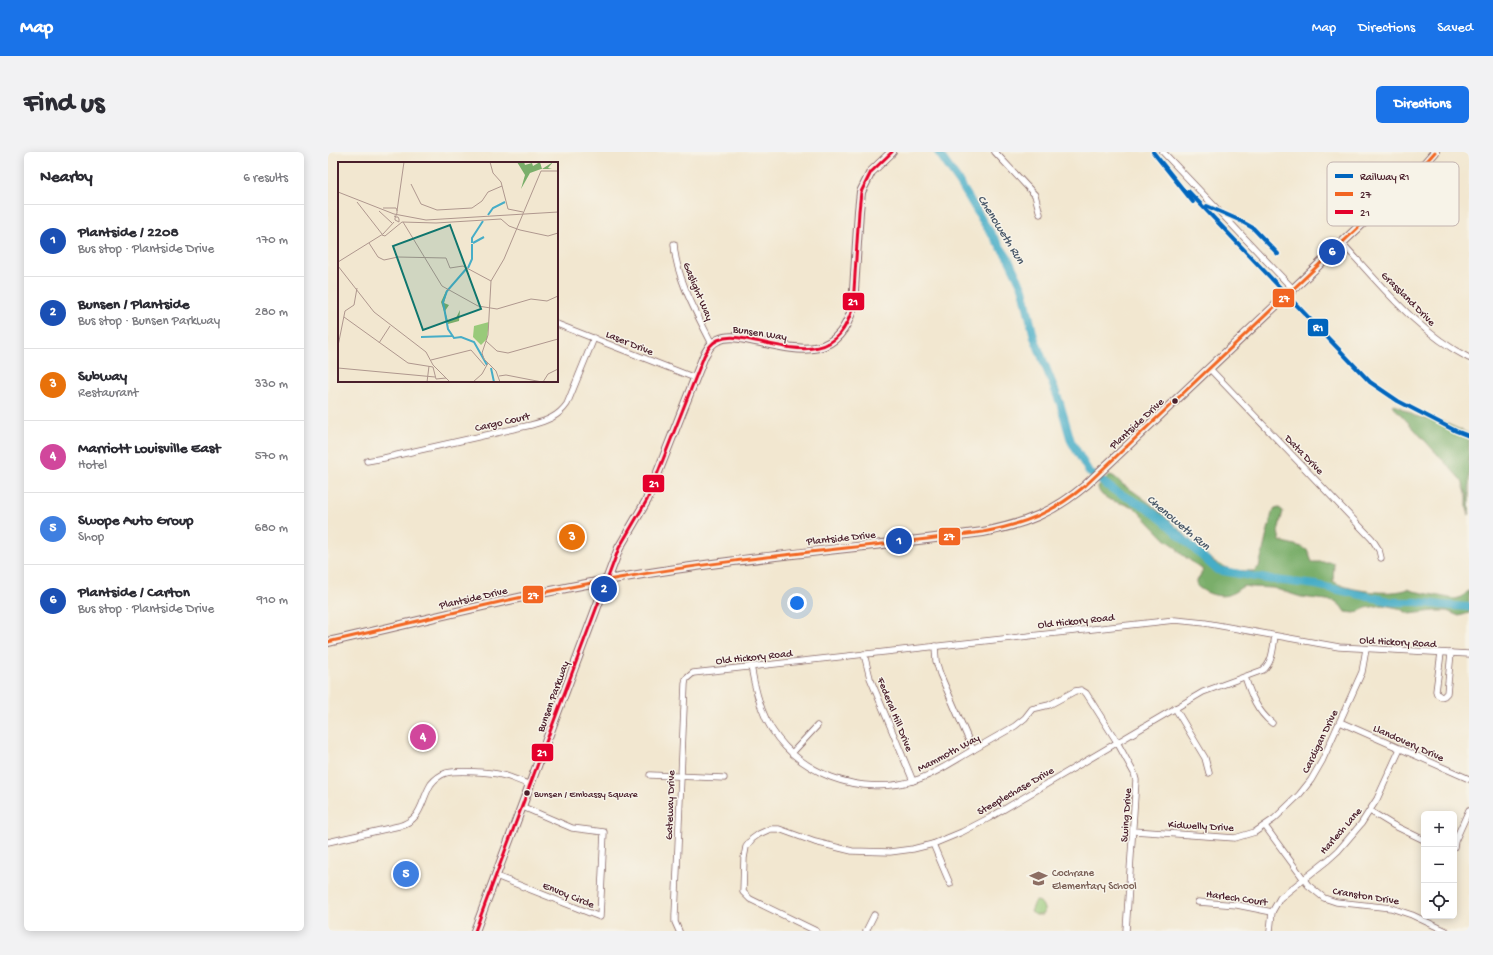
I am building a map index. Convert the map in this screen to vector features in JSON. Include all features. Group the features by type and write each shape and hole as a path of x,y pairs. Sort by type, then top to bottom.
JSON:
{"street":[{"name":"Bunsen Way","path":"712,344 726,337 735,337 797,349 809,349 825,345 838,336 846,326 853,306 861,192 871,172 892,152"},
{"path":"995,152 1035,195 1040,214"},
{"path":"1163,152 1294,289"},
{"name":"Plantside Drive","path":"1426,162 1435,152"},
{"name":"Plantside Drive","path":"328,642 530,596 608,580 750,558 970,534 1006,528 1026,522 1055,508 1072,497 1086,485 1360,226"},
{"name":"Grassland Drive","path":"1342,243 1424,329 1443,344 1469,358"},
{"name":"Gaslight Way","path":"674,244 675,259 685,286 695,311 712,344"},
{"name":"Laser Drive","path":"558,324 695,378"},
{"name":"Cargo Court","path":"367,461 524,426 545,421 554,417 561,412 567,404 594,338"},
{"path":"608,580 619,548 647,500 704,356 712,344"},
{"name":"Data Drive","path":"1210,369 1372,539 1379,550 1381,558"},
{"name":"Bunsen Parkway","path":"475,931 608,580"},
{"name":"Old Hickory Road","path":"686,679 693,673 751,666 1175,620 1205,623 1339,647 1469,654"},
{"name":"Steeplechase Drive","path":"816,931 748,897 742,889 744,851 752,839 763,832 775,828 815,842 852,851 890,852 913,849 933,844 962,832 989,818 1203,692 1263,670 1268,666 1275,636"},
{"path":"935,646 936,661 940,674 973,750"},
{"name":"Cardigan Drive","path":"1265,826 1288,807 1311,780 1322,761 1362,672 1366,649"},
{"path":"1441,653 1436,692 1441,697 1447,693 1451,653"},
{"name":"Federal Hill Drive","path":"864,654 870,678 913,781"},
{"name":"Mammoth Way","path":"751,666 759,703 767,720 776,735 792,752 819,772 847,782 869,785 898,784 913,781 938,771 1020,722 1032,709 1050,705 1075,691 1084,691"},
{"path":"1245,677 1253,698 1261,712 1272,723"},
{"name":"Gateway Drive","path":"679,931 675,922 675,916 686,679"},
{"name":"Swing Drive","path":"1084,691 1089,696 1117,742 1134,772 1136,780 1134,831 1126,931"},
{"path":"1175,708 1205,758 1209,773"},
{"name":"Llandovery Drive","path":"1340,722 1469,779"},
{"path":"792,752 817,726"},
{"name":"Harlech Lane","path":"1270,931 1272,912 1280,898 1338,850 1370,811 1386,782 1400,749"},
{"path":"328,842 399,826 410,822 420,811 434,781 439,776 446,773 457,772 496,774 531,785"},
{"path":"650,775 724,778"},
{"name":"Envoy Circle","path":"496,876 600,917 604,832 572,828 523,807"},
{"path":"1457,840 1469,810"},
{"path":"1370,811 1393,825 1421,839"},
{"name":"Kidwelly Drive","path":"1134,831 1230,838 1246,836 1265,826"},
{"name":"Cranston Drive","path":"1265,826 1315,892 1328,900 1394,909 1412,915 1446,931"},
{"path":"933,844 950,884"},
{"name":"Harlech Court","path":"1198,902 1237,905 1272,912"},
{"path":"866,931 874,915"}],"green space":[{"path":"1394,404 1415,416 1443,422 1469,434 1469,515 1467,508 1467,496 1462,481 1392,405"},
{"path":"1110,475 1148,502 1205,554 1223,567 1239,571 1254,571 1259,567 1272,513 1275,509 1279,508 1283,511 1278,532 1280,541 1302,547 1308,551 1312,562 1334,563 1333,581 1339,585 1358,590 1381,592 1401,591 1408,589 1455,599 1462,597 1469,590 1469,613 1459,616 1447,611 1410,614 1398,608 1383,605 1366,608 1355,613 1345,612 1335,601 1301,597 1273,588 1244,586 1233,593 1222,596 1208,593 1197,586 1197,581 1203,570 1180,553 1175,546 1165,539 1134,507 1110,500 1102,495 1098,487"},
{"path":"1037,901 1043,906 1043,915 1036,915 1031,912 1035,902"}],"waterway":[{"name":"Chenoweth Run","path":"938,152 960,183 984,223 1008,258 1023,289 1034,337 1060,403 1071,441 1089,472 1115,491 1146,507 1167,524 1217,570 1267,579 1316,585 1393,602 1417,602 1469,607"}],"rail line":[{"name":"R1","path":"1153,152 1193,202"},
{"name":"R1","path":"1188,191 1370,382 1398,401 1456,431 1469,436"},
{"name":"R1","path":"1207,206 1253,228 1278,254"}],"transit line":[{"name":"21","path":"475,931 619,548 647,500 704,356 710,346 722,338 739,338 783,347 813,348 826,345 837,337 846,324 853,306 861,192 871,172 892,152"},
{"name":"27","path":"1426,162 1435,152"},
{"name":"27","path":"328,642 509,600 619,578 755,558 983,532 1026,521 1062,503 1086,485 1360,226"}],"place":[{"name":"Plantside / Carton","path":"1332,252"},
{"name":"Subway","path":"572,537"},
{"name":"Plantside / 2208","path":"899,541"},
{"name":"Bunsen / Plantside","path":"604,589"},
{"name":"Marriott Louisville East","path":"423,737"},
{"name":"Bunsen / Embassy Square","path":"527,793"},
{"name":"Swope Auto Group","path":"406,874"},
{"name":"Cochrane Elementary School","path":"1039,878"}]}
